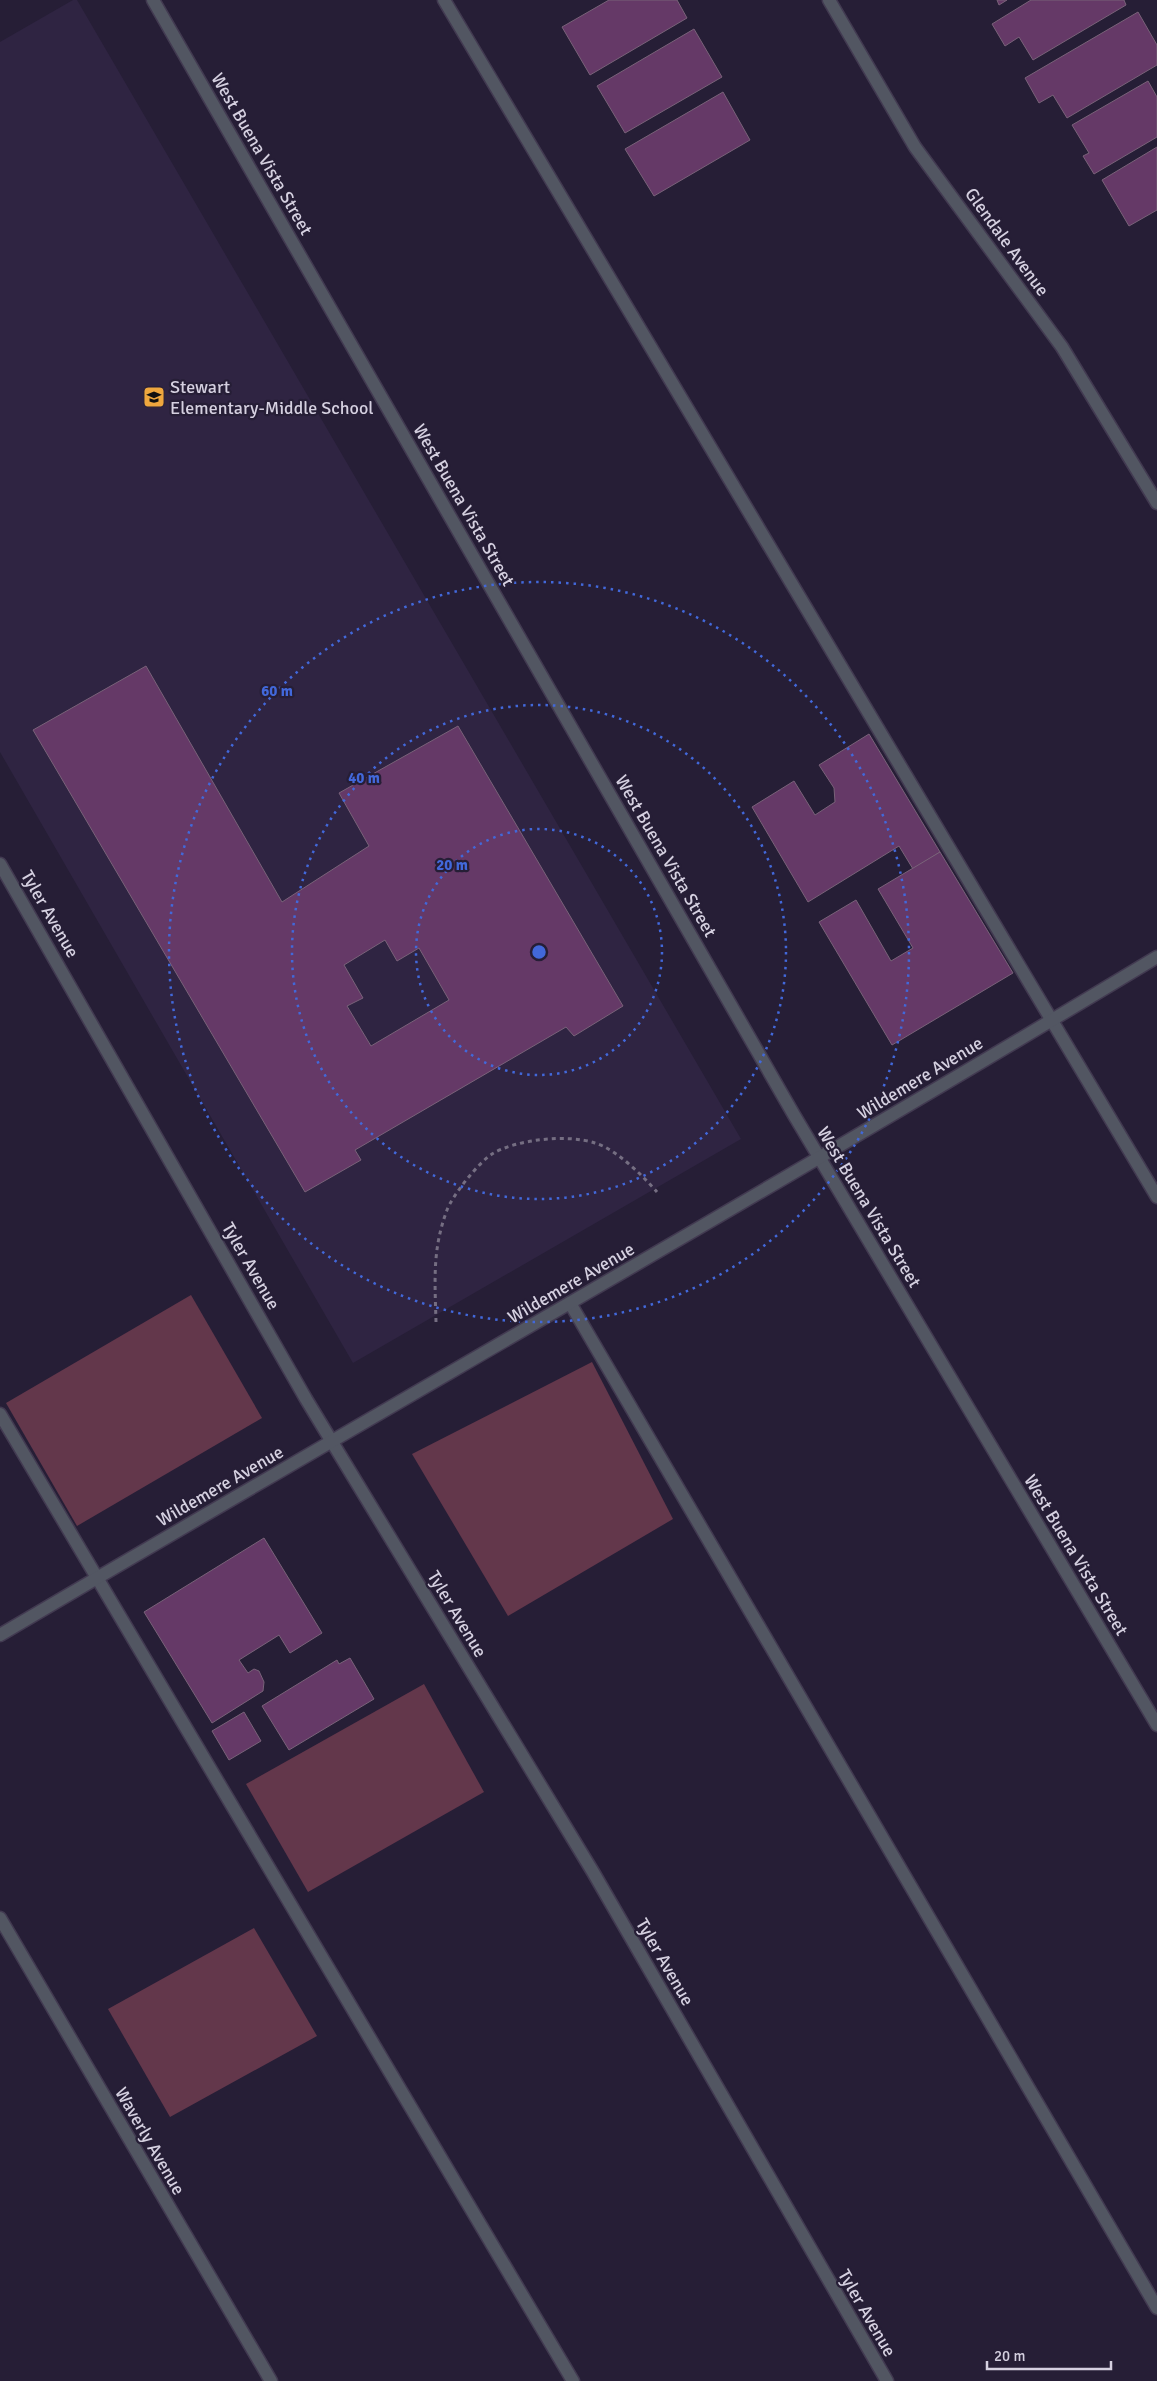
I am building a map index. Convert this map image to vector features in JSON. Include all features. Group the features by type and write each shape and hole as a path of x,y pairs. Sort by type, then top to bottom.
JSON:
{"street":[{"name":"West Buena Vista Street","path":"153,0 820,1159 1157,1725"},
{"path":"444,0 1157,1197"},
{"name":"Glendale Avenue","path":"829,0 915,147 1062,347 1157,503"},
{"name":"Tyler Avenue","path":"0,864 301,1390 593,1872 887,2381"},
{"name":"Wildemere Avenue","path":"0,1636 332,1440 820,1159 1157,957"},
{"path":"570,1303 1157,2308"},
{"path":"0,1414 96,1579 573,2381"},
{"name":"Waverly Avenue","path":"0,1918 271,2381"}],"path":[{"path":"436,1322 434,1255 448,1208 475,1170 492,1154 530,1141 567,1138 597,1143 637,1170 658,1192"}],"shaded area":[{"name":"Stewart Elementary-Middle School","path":"73,0 77,0 741,1139 353,1363 0,752 0,42"},
{"path":"191,1295 262,1418 77,1526 6,1403"},
{"path":"592,1362 673,1519 508,1616 412,1454"},
{"path":"424,1684 484,1792 308,1892 246,1784"},
{"path":"254,1928 317,2036 170,2117 108,2009"}],"building":[{"path":"609,0 677,0 687,18 590,75 562,27"},
{"path":"997,0 1007,0 999,5"},
{"path":"1031,0 1124,0 1126,5 1033,60 1019,37 1005,46 992,24"},
{"path":"1138,12 1157,45 1157,65 1067,118 1053,95 1039,103 1025,78"},
{"path":"694,29 722,77 625,133 597,86"},
{"path":"1148,81 1157,97 1157,137 1094,174 1083,156 1089,153 1072,125"},
{"path":"723,92 750,140 654,196 625,149"},
{"path":"1157,147 1157,210 1129,226 1102,180"},
{"path":"146,666 282,902 369,846 339,793 458,726 623,1006 574,1036 566,1027 355,1150 361,1160 305,1192 33,730","holes":["385,940 397,961 419,948 449,1000 371,1046 347,1006 363,998 344,965"]},
{"path":"869,734 940,852 913,869 899,846 808,902 752,807 794,781 815,815 835,802 834,788 819,765"},
{"path":"940,852 1013,973 892,1045 819,922 856,900 891,961 913,948 878,889"},
{"path":"264,1538 322,1633 290,1653 279,1635 239,1660 248,1673 254,1669 259,1671 264,1682 263,1691 212,1723 144,1612"},
{"path":"350,1658 374,1699 289,1750 262,1706 337,1660 339,1664"},
{"path":"244,1712 261,1741 229,1760 212,1731"}],"place":[{"name":"Stewart Elementary-Middle School","path":"154,397"}]}
